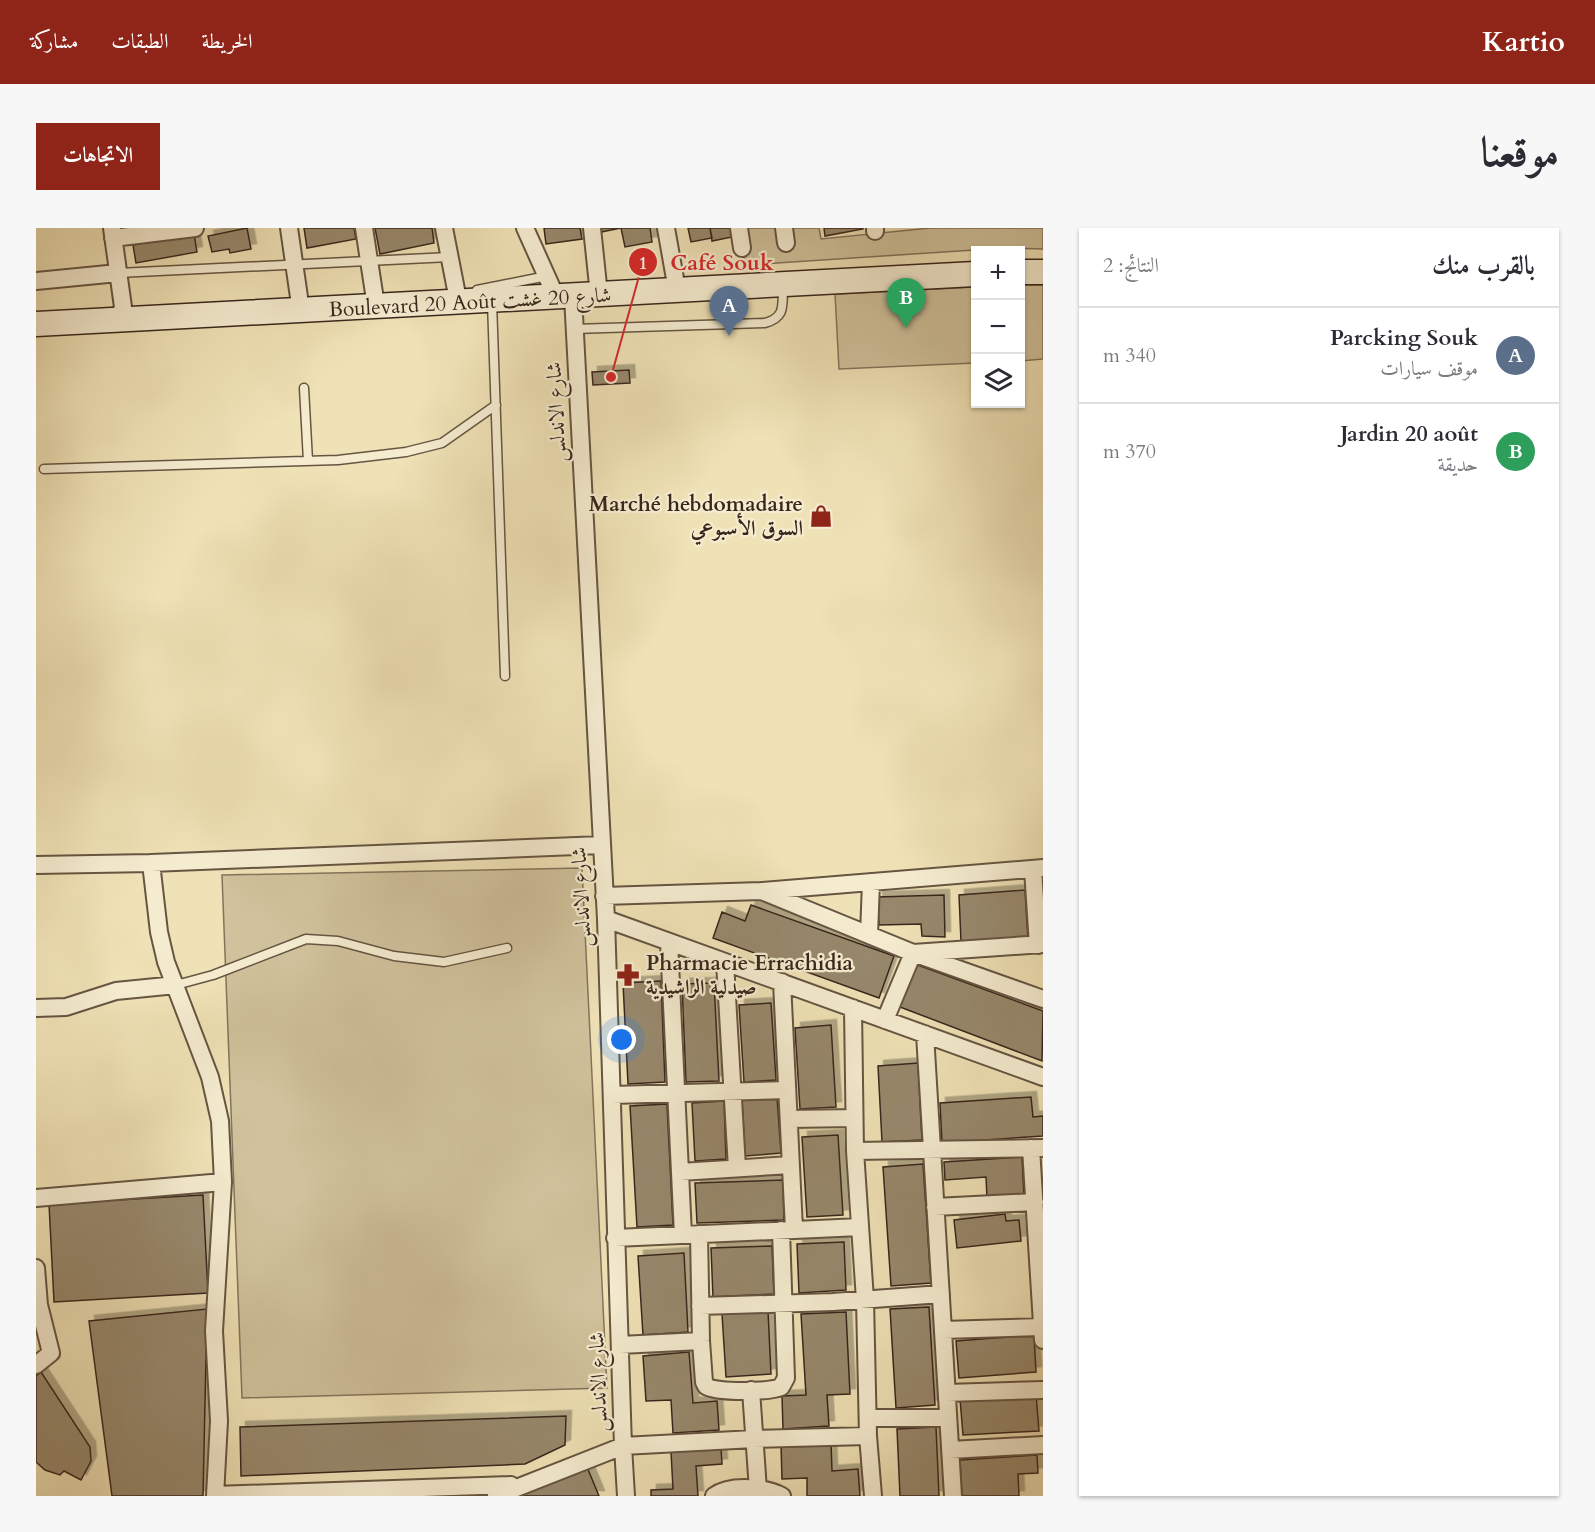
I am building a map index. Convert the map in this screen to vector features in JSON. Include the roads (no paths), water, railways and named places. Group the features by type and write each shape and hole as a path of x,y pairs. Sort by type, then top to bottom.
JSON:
{"main road":[{"path":"1025,272 1043,272"},
{"name":"Boulevard 20 Août شارع 20 غشت","path":"36,324 301,311 458,297 492,299 558,290 600,295 971,274"}],"street":[{"path":"118,320 123,307 113,233 195,228"},
{"path":"289,228 301,311"},
{"path":"364,228 376,306"},
{"path":"444,228 458,297"},
{"path":"525,228 558,290"},
{"path":"592,228 600,295"},
{"path":"666,228 677,290"},
{"path":"739,228 742,248"},
{"path":"36,281 118,273"},
{"name":"شارع الاندلس","path":"558,290 574,329 606,919 615,1238 626,1496"},
{"path":"36,865 151,863 601,845"},
{"path":"151,863 159,932 166,962 212,1088 220,1121 223,1182 214,1331 219,1421 215,1495 522,1485"},
{"path":"604,896 761,891 1038,869 1040,944 913,953"},
{"path":"869,935 871,882"},
{"path":"761,891 913,953 1043,999"},
{"path":"606,919 1043,1077"},
{"path":"669,942 680,1172 700,1306 704,1382 706,1386 716,1390 777,1389 786,1382 783,1303 791,1165 782,982"},
{"path":"885,1020 913,953"},
{"path":"725,962 737,1168"},
{"path":"36,1008 66,1007 116,991 176,985"},
{"path":"853,1008 855,1151 865,1300 868,1436 873,1496"},
{"path":"926,1034 952,1496"},
{"path":"612,1095 787,1090"},
{"path":"789,1119 854,1118"},
{"path":"855,1151 1037,1148 1035,1202 1040,1244 1043,1334 943,1330"},
{"path":"680,1172 791,1165"},
{"path":"36,1198 223,1182"},
{"path":"936,1207 1035,1202"},
{"path":"615,1238 860,1227"},
{"path":"36,1268 39,1305 51,1353 36,1365"},
{"path":"700,1306 865,1300 941,1294"},
{"path":"620,1345 701,1341"},
{"path":"751,1390 758,1490"},
{"path":"946,1393 1043,1390"},
{"path":"868,1418 948,1418"},
{"path":"496,1496 623,1446 868,1436"},
{"path":"950,1450 1043,1444"},
{"path":"714,1496 723,1490 758,1490 782,1496"}],"lane":[{"path":"118,273 450,257"},
{"path":"574,329 765,323 776,320 781,315 783,284"},
{"path":"458,297 558,290"},
{"path":"492,299 506,676"},
{"path":"304,388 308,461"},
{"path":"44,469 338,460 406,452 442,443 496,405"},
{"path":"176,985 213,975 306,939 338,941 394,956 444,962 507,948"}],"place":[{"name":"Jardin 20 août","path":"906,328"},
{"name":"Parcking Souk","path":"729,336"},
{"name":"Café Souk","path":"611,377"},
{"name":"Marché hebdomadaire السوق الأسبوعي","path":"821,516"},
{"name":"Pharmacie Errachidia صيدلية الراشيدية","path":"628,975"}]}
